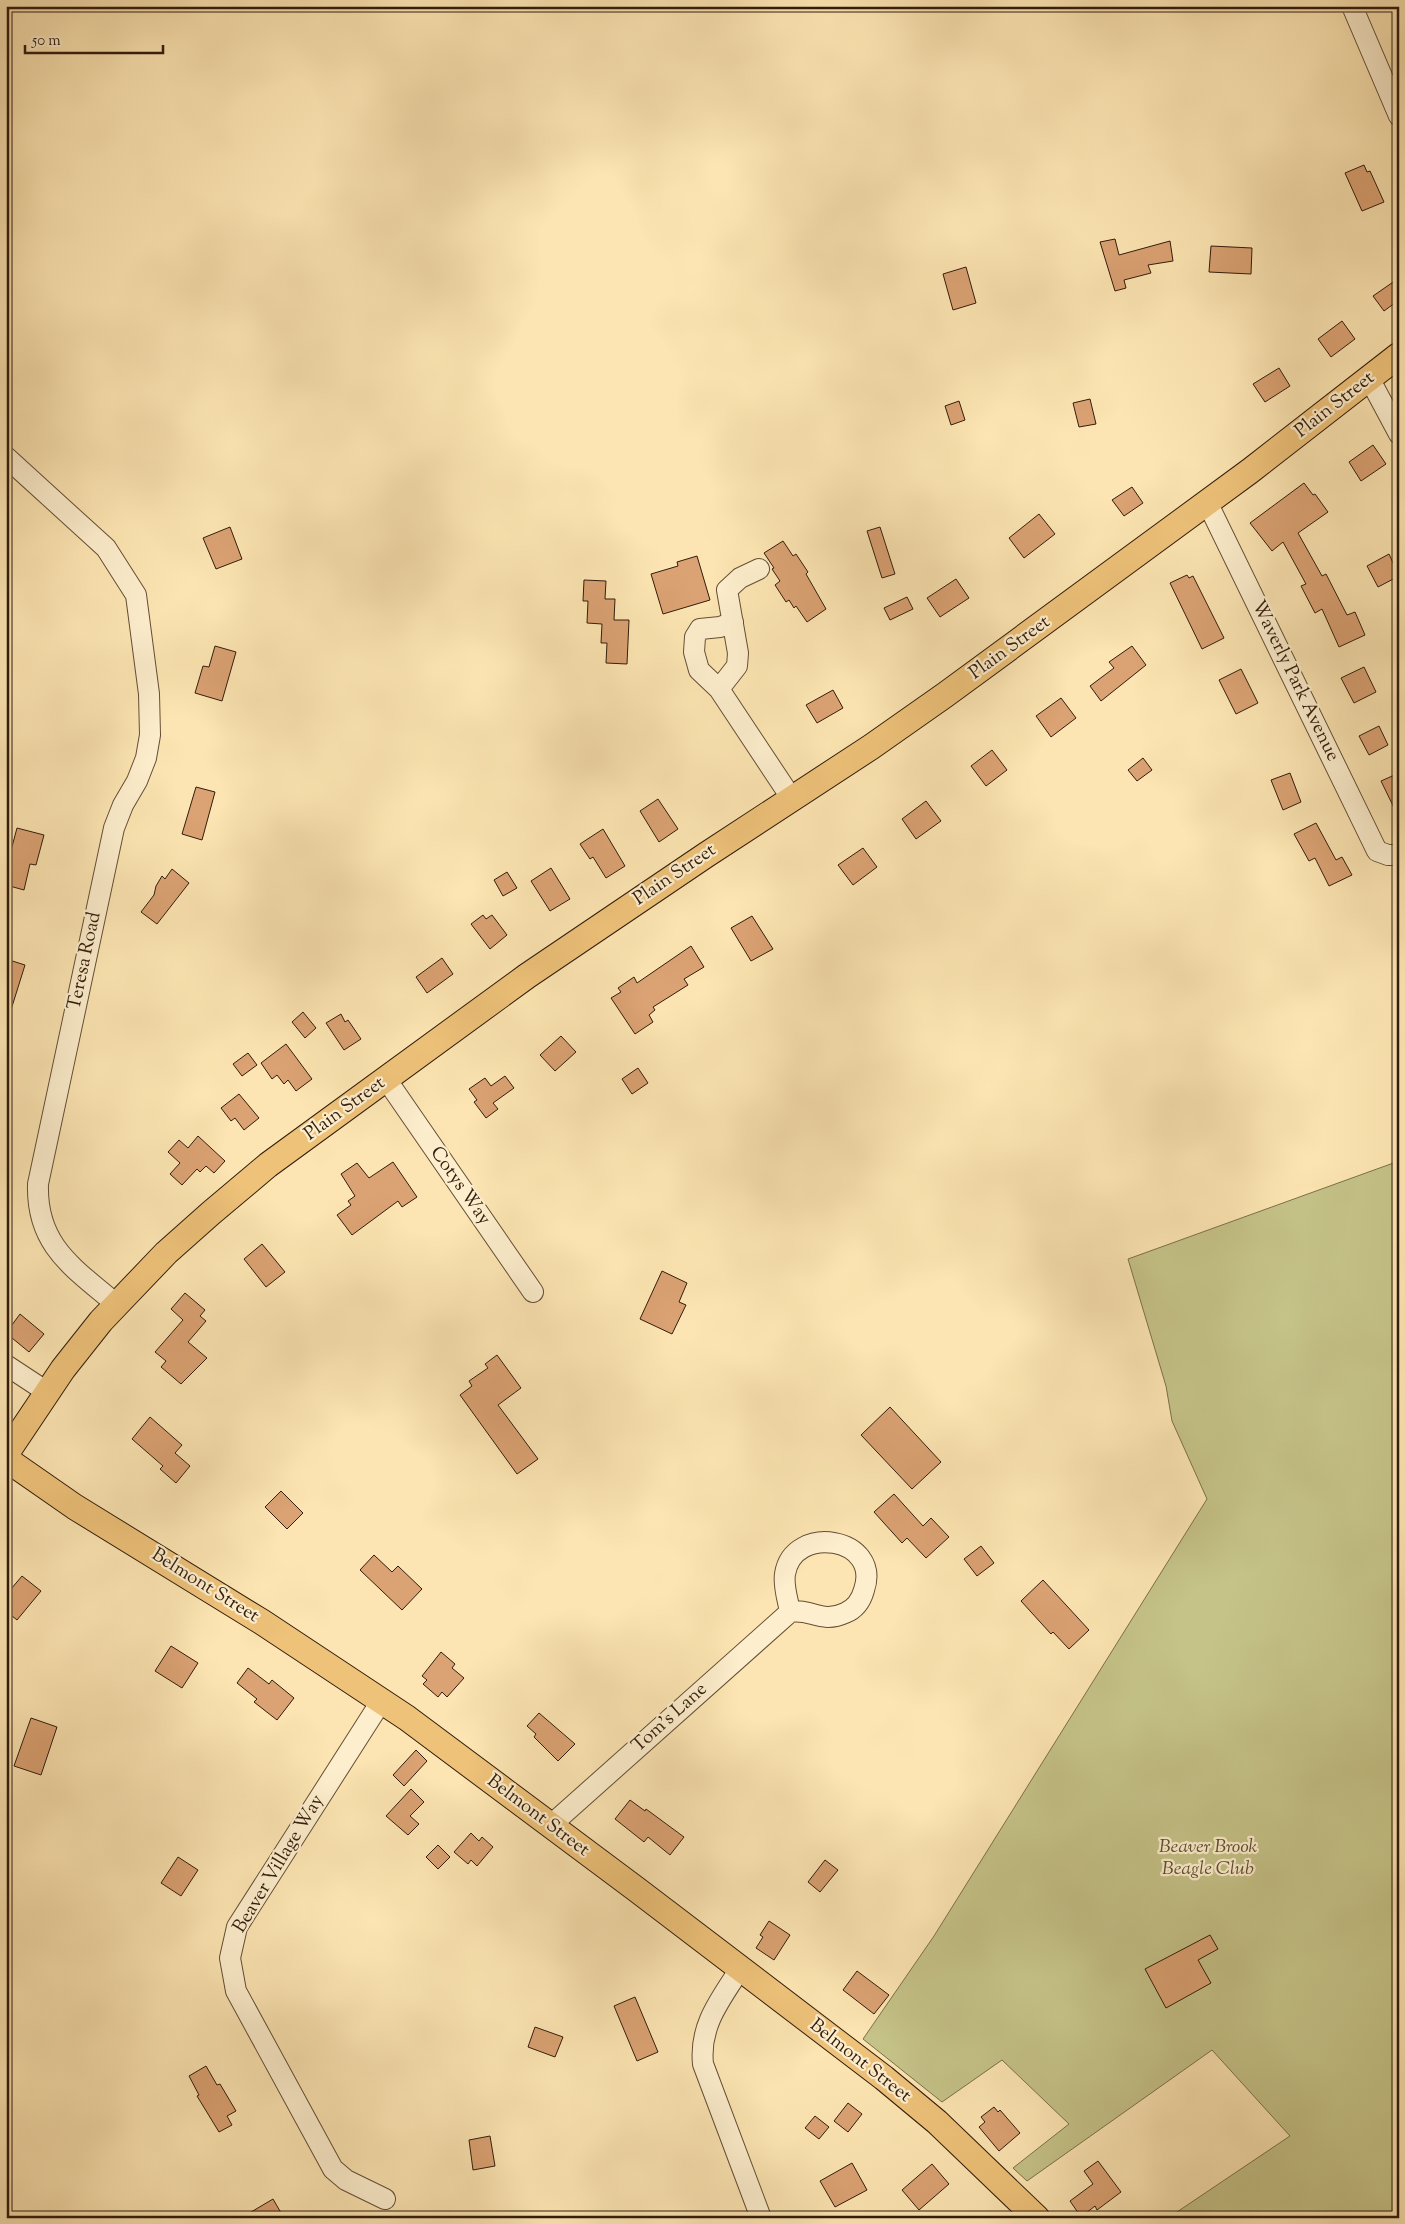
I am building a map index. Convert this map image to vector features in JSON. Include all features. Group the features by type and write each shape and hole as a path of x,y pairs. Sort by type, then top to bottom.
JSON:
{"main road":[{"name":"Plain Street","path":"6,1454 81,1345 116,1304 166,1253 239,1189 298,1143 561,953 931,706 1208,502 1399,355"},
{"name":"Belmont Street","path":"6,1459 74,1506 228,1600 382,1700 551,1825 913,2101 1037,2218"}],"street":[{"path":"1352,6 1399,116"},
{"path":"1369,378 1399,434"},
{"name":"Teresa Road","path":"6,457 106,548 136,595 149,694 150,735 143,766 137,781 123,805 114,828 38,1184 38,1199 44,1229 54,1246 75,1270 116,1304"},
{"name":"Waverly Park Avenue","path":"1208,502 1377,851 1393,855"},
{"path":"720,689 737,666 738,653 727,590 740,578 759,568"},
{"path":"734,622 720,627 700,629 695,637 694,652 700,670 720,689 792,799"},
{"name":"Cotys Way","path":"386,1079 533,1292"},
{"path":"9,1372 47,1392"},
{"path":"821,1542 839,1544 856,1552 861,1558 867,1574 862,1597 856,1607 827,1618 798,1610 790,1612 785,1575 787,1565 797,1552 812,1544 821,1542"},
{"name":"Tom's Lane","path":"551,1825 790,1612"},
{"name":"Beaver Village Way","path":"382,1700 236,1927 230,1958 236,1991 333,2169 346,2180 386,2199"},
{"path":"740,1969 715,2009 704,2034 702,2047 703,2064 760,2218"}],"green space":[{"name":"Beaver Brook Beagle Club","path":"1399,1161 1399,2218 1168,2218 1290,2136 1212,2050 1027,2181 1013,2168 1069,2124 1002,2060 942,2102 863,2039 934,1936 1207,1499 1172,1421 1166,1386 1128,1259"}],"building":[{"path":"1364,165 1367,172 1370,171 1384,202 1362,211 1345,173"},
{"path":"1115,239 1119,255 1170,241 1173,261 1148,265 1151,273 1124,280 1126,288 1115,291 1100,242"},
{"path":"1211,246 1252,248 1251,274 1209,272"},
{"path":"966,267 976,303 953,310 943,274"},
{"path":"1399,278 1399,300 1384,311 1373,296"},
{"path":"1342,321 1355,339 1331,357 1318,339"},
{"path":"1279,368 1290,386 1265,402 1253,384"},
{"path":"1090,399 1096,424 1079,427 1073,403"},
{"path":"959,401 965,420 951,425 945,406"},
{"path":"1373,445 1386,464 1361,481 1349,462"},
{"path":"1304,483 1328,512 1298,533 1322,576 1326,574 1347,615 1355,612 1365,635 1339,647 1322,609 1315,613 1301,586 1306,584 1283,542 1272,551 1250,523"},
{"path":"1132,487 1143,503 1124,516 1112,500"},
{"path":"1039,514 1055,534 1024,558 1009,538"},
{"path":"230,527 242,559 216,569 203,538"},
{"path":"880,527 895,574 882,578 867,531"},
{"path":"783,541 793,556 796,554 808,572 806,574 826,609 807,622 796,606 794,608 789,600 786,602 775,585 780,581 764,553"},
{"path":"1389,554 1399,576 1378,587 1367,566"},
{"path":"697,556 710,600 663,614 651,574 678,566 677,562"},
{"path":"1187,575 1189,578 1193,576 1224,638 1202,649 1170,583"},
{"path":"956,579 969,598 940,617 927,598"},
{"path":"584,580 606,581 605,599 615,599 614,620 629,620 627,664 606,663 607,643 601,643 602,624 587,623 588,601 583,601"},
{"path":"907,597 913,609 890,620 884,608"},
{"path":"215,646 236,652 222,701 195,693 203,666 209,667"},
{"path":"1132,646 1146,665 1101,701 1090,686 1114,668 1109,662"},
{"path":"1364,667 1376,692 1354,703 1341,678"},
{"path":"1241,669 1258,703 1236,714 1219,680"},
{"path":"833,690 843,708 817,723 806,705"},
{"path":"1061,698 1076,718 1051,737 1036,716"},
{"path":"1379,726 1388,745 1369,755 1359,736"},
{"path":"992,750 1007,770 986,786 971,766"},
{"path":"1143,758 1152,770 1137,781 1128,770"},
{"path":"1290,773 1301,802 1283,810 1271,780"},
{"path":"1399,773 1399,818 1381,781"},
{"path":"196,787 215,792 202,840 182,834"},
{"path":"658,799 678,829 659,842 640,811"},
{"path":"926,801 941,821 916,839 902,819"},
{"path":"1316,823 1336,860 1342,857 1352,875 1329,886 1315,858 1309,861 1294,834"},
{"path":"17,828 44,835 36,865 30,864 24,890 6,885 6,869"},
{"path":"603,829 625,866 606,878 593,857 590,859 580,844"},
{"path":"863,848 877,867 853,885 838,865"},
{"path":"551,868 570,899 550,911 531,881"},
{"path":"172,869 189,883 157,924 141,912 154,895 156,886 162,876 165,879"},
{"path":"507,872 517,888 503,896 494,880"},
{"path":"483,915 486,919 492,915 507,935 490,949 471,924"},
{"path":"752,916 773,949 751,961 731,928"},
{"path":"691,946 704,967 684,979 688,985 653,1007 655,1010 649,1015 653,1022 635,1034 611,998 621,992 618,988 634,977 637,983"},
{"path":"442,958 453,974 427,993 416,977"},
{"path":"6,959 25,965 10,1013 6,1013"},
{"path":"303,1012 316,1028 305,1038 292,1022"},
{"path":"341,1014 345,1022 348,1020 361,1039 344,1050 326,1023"},
{"path":"561,1036 576,1052 555,1071 540,1055"},
{"path":"286,1044 312,1079 296,1091 288,1080 284,1084 277,1075 272,1079 261,1063"},
{"path":"248,1053 257,1065 242,1076 233,1064"},
{"path":"638,1068 648,1083 632,1094 622,1079"},
{"path":"505,1076 514,1088 493,1103 498,1109 486,1118 474,1102 477,1100 469,1089 485,1078 491,1086"},
{"path":"239,1094 259,1118 244,1130 235,1118 231,1121 221,1108"},
{"path":"198,1136 225,1161 214,1173 206,1166 200,1172 197,1169 182,1185 170,1174 180,1163 168,1152 179,1140 188,1148"},
{"path":"393,1162 417,1197 402,1207 398,1201 352,1235 337,1215 351,1205 348,1201 355,1196 341,1174 357,1163 369,1178"},
{"path":"262,1244 285,1272 266,1287 244,1259"},
{"path":"662,1271 687,1283 679,1302 686,1305 672,1334 640,1319"},
{"path":"185,1293 205,1310 200,1316 206,1321 188,1342 207,1358 181,1384 161,1367 166,1361 155,1352 183,1320 171,1309"},
{"path":"20,1314 44,1334 29,1352 6,1333"},
{"path":"497,1355 521,1388 498,1405 538,1459 517,1474 460,1395 472,1386 469,1381 488,1368 485,1364"},
{"path":"890,1407 941,1462 912,1489 861,1435"},
{"path":"150,1417 182,1445 175,1453 190,1466 176,1483 160,1469 163,1466 132,1439"},
{"path":"281,1491 303,1513 287,1529 265,1507"},
{"path":"894,1494 923,1526 931,1518 949,1537 926,1558 907,1538 902,1543 874,1512"},
{"path":"981,1546 994,1563 977,1576 964,1559"},
{"path":"374,1555 392,1572 398,1566 422,1589 402,1610 360,1570"},
{"path":"22,1576 41,1591 17,1620 6,1611 6,1595"},
{"path":"1043,1580 1089,1630 1069,1649 1053,1632 1051,1634 1021,1601"},
{"path":"171,1646 198,1663 182,1688 155,1671"},
{"path":"441,1652 455,1664 452,1668 464,1678 447,1697 442,1692 438,1697 423,1684 427,1680 422,1676"},
{"path":"248,1668 269,1684 272,1680 294,1698 277,1720 254,1702 257,1699 237,1683"},
{"path":"539,1713 575,1744 558,1761 534,1737 536,1734 527,1726"},
{"path":"31,1718 57,1727 41,1775 14,1766"},
{"path":"416,1750 427,1761 404,1786 393,1775"},
{"path":"411,1789 424,1802 410,1816 419,1824 408,1835 386,1816"},
{"path":"630,1800 645,1811 646,1809 684,1837 670,1855 648,1837 644,1842 615,1819"},
{"path":"471,1833 479,1841 482,1837 493,1847 477,1866 471,1860 468,1864 454,1852"},
{"path":"438,1845 450,1857 438,1869 426,1857"},
{"path":"178,1857 198,1870 181,1896 161,1883"},
{"path":"825,1860 838,1870 820,1892 808,1882"},
{"path":"769,1921 790,1935 774,1960 756,1948 763,1937 760,1935"},
{"path":"1210,1935 1218,1949 1198,1960 1211,1983 1166,2008 1145,1969"},
{"path":"857,1971 889,1995 874,2014 843,1990"},
{"path":"635,1997 658,2052 637,2061 614,2006"},
{"path":"535,2027 563,2037 555,2057 528,2047"},
{"path":"206,2066 217,2085 220,2084 236,2111 227,2116 232,2125 219,2132 197,2096 199,2095 189,2076"},
{"path":"848,2103 862,2114 848,2132 834,2121"},
{"path":"994,2107 998,2112 1000,2110 1020,2133 999,2151 979,2127 985,2122 981,2117"},
{"path":"815,2116 829,2127 819,2139 805,2128"},
{"path":"490,2136 495,2166 473,2170 469,2140"},
{"path":"1098,2161 1121,2192 1097,2210 1095,2206 1081,2217 1070,2201 1093,2184 1084,2171"},
{"path":"852,2163 867,2190 835,2207 820,2181"},
{"path":"932,2164 949,2184 919,2210 902,2190"},
{"path":"273,2199 284,2218 241,2218"}]}
